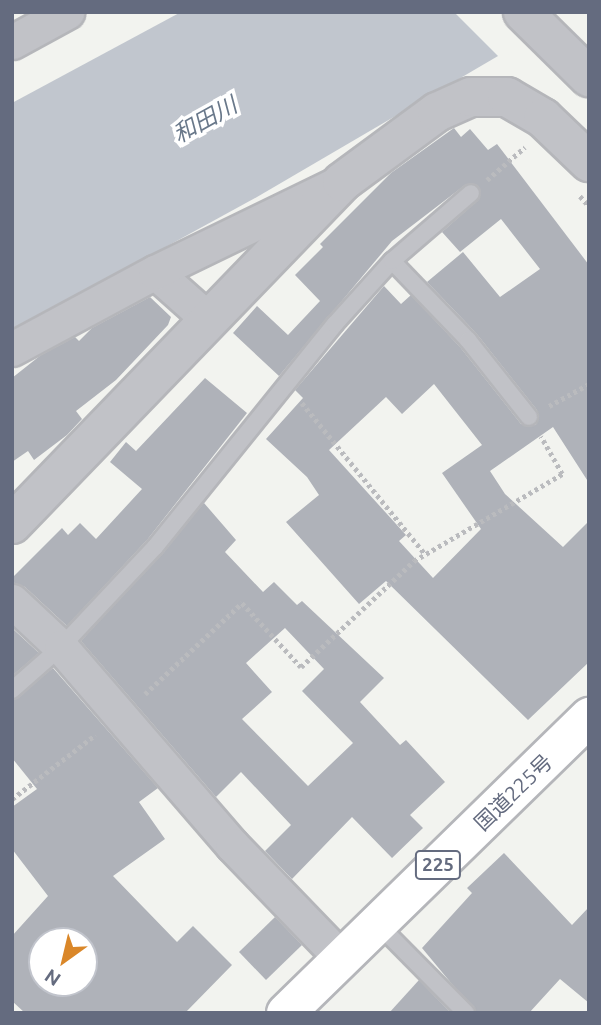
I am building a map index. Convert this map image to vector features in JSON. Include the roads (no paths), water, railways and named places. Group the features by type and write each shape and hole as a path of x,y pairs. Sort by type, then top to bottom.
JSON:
{"highway":[{"name":"国道225号","path":"286,1013 589,717"}],"street":[{"path":"12,43 67,12"},
{"path":"523,12 589,77"},
{"path":"12,524 342,182 437,112 471,97 507,97 523,104 589,162"},
{"path":"12,349 155,272 342,182"},
{"path":"155,272 208,320"},
{"path":"12,601 61,647 232,845 341,958"}],"lane":[{"path":"12,690 61,647 155,547 287,388 335,324 392,261 471,193"},
{"path":"392,261 468,340 529,417"},
{"path":"379,924 466,1013"}],"water":[{"name":"和田川","path":"181,12 573,12 257,197 12,331 12,103"}]}
